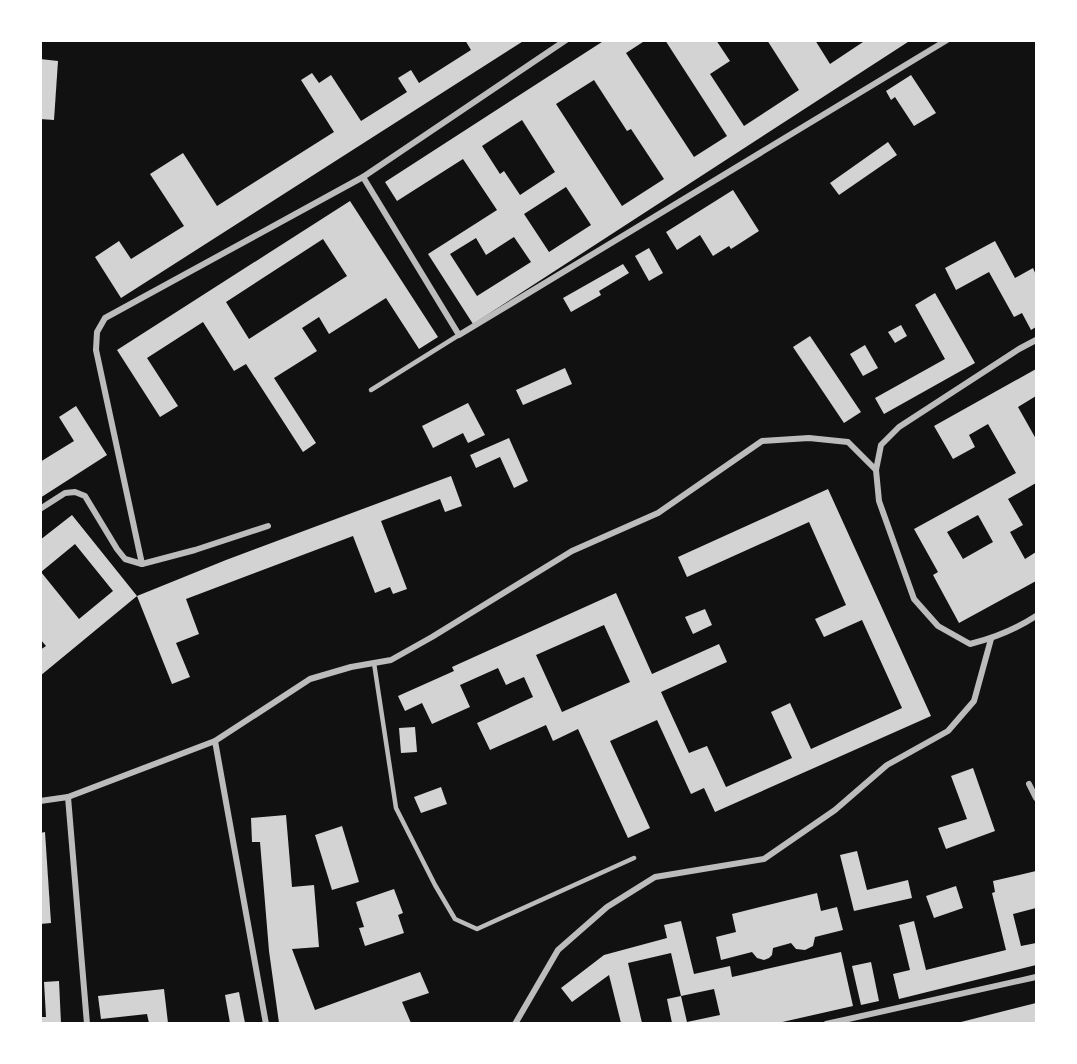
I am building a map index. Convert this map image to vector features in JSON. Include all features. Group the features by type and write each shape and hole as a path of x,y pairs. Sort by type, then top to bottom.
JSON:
{"street":[{"path":"142,564 96,350 97,332 105,318 363,177 566,40"},
{"path":"363,177 459,335 947,40"},
{"path":"1036,340 899,428 881,445 876,470 879,501 914,599 938,627 970,644 991,639 1036,616"},
{"path":"40,801 68,797 215,741 310,679 351,667 391,660 572,551 658,513 762,441 809,438 848,442 876,470"},
{"path":"40,509 65,493 75,492 85,496 125,560 142,564 195,550 268,526"},
{"path":"515,1023 558,950 607,907 655,877 764,859 835,810 887,765 948,730 974,701 991,639"},
{"path":"215,741 266,1023"},
{"path":"1029,784 1036,798"},
{"path":"68,797 87,1023"},
{"path":"826,1023 1036,977"}],"lane":[{"path":"371,390 459,335"},
{"path":"374,663 396,808 455,919 477,929 633,858"}],"building":[{"path":"465,40 525,40 121,298 95,257 119,241 131,259 184,226 150,174 183,153 217,206 334,132 301,80 312,73 319,83 331,75 361,121 407,92 398,78 411,70 419,83 471,50"},
{"path":"605,40 646,40 626,53 694,157 727,136 665,40 716,40 730,61 710,74 744,126 799,90 767,40 815,40 830,64 866,40 911,40 473,324 428,254 497,210 463,159 397,201 385,182","holes":["594,80 627,131 631,129 664,179 622,206 556,104","522,120 555,172 520,195 504,171 500,174 482,146","566,187 591,225 549,252 524,214","514,237 531,262 477,296 450,254 476,238 486,255"]},
{"path":"40,59 58,61 54,120 40,119"},
{"path":"911,75 936,113 914,126 895,97 891,100 886,91"},
{"path":"888,142 897,155 839,195 830,183"},
{"path":"733,190 759,231 731,249 729,246 713,256 700,235 677,250 666,232"},
{"path":"350,201 438,337 419,349 386,298 329,334 319,317 302,328 317,351 274,378 316,443 303,452 246,364 234,371 203,322 147,358 178,406 160,417 117,350","holes":["323,239 347,276 249,339 226,302"]},
{"path":"995,241 1015,278 1033,268 1036,275 1036,327 1031,330 1022,313 1014,317 989,272 956,290 945,268"},
{"path":"649,248 663,273 649,281 635,256"},
{"path":"623,264 629,273 599,291 601,295 571,312 563,298"},
{"path":"935,293 975,363 884,414 875,398 945,359 915,305"},
{"path":"901,325 907,336 895,343 888,332"},
{"path":"810,336 861,412 844,423 793,347"},
{"path":"865,345 878,368 863,376 850,354"},
{"path":"565,368 572,384 523,405 516,390"},
{"path":"1036,369 1036,396 1018,407 1036,439 1036,483 1008,499 1023,525 1010,532 1025,559 1036,552 1036,581 959,623 933,575 938,572 914,529 1016,473 988,424 969,435 975,447 953,459 934,426","holes":["978,515 993,542 963,559 947,532"]},
{"path":"468,403 485,435 468,443 463,433 433,448 422,426"},
{"path":"76,406 107,455 40,498 40,462 74,441 59,417"},
{"path":"509,438 528,481 514,488 500,457 476,468 470,455"},
{"path":"451,476 462,506 445,512 440,499 381,521 407,589 393,594 390,587 375,593 353,536 186,599 199,634 176,643 190,677 172,684 137,596 226,560"},
{"path":"828,489 931,716 715,812 704,788 691,794 657,720 610,741 650,828 628,838 578,729 553,741 546,725 490,750 477,723 533,697 524,677 506,685 498,668 460,685 470,707 432,724 422,703 405,711 398,696 454,671 452,667 616,593 652,674 719,644 727,662 661,692 689,753 707,746 726,787 792,758 771,712 790,703 811,749 902,708 862,620 824,637 815,619 846,605 809,522 687,577 678,557","holes":["604,625 630,682 562,712 536,655"]},
{"path":"72,515 137,596 40,676 40,650 46,646 40,639 40,540","holes":["75,544 113,591 79,619 41,572"]},
{"path":"705,609 712,625 693,634 685,617"},
{"path":"415,727 417,752 401,753 399,728"},
{"path":"973,768 995,831 946,849 938,828 967,819 951,776"},
{"path":"441,787 447,804 421,813 414,797"},
{"path":"286,815 292,887 314,885 319,947 292,949 315,1010 420,972 429,993 402,1002 411,1023 279,1023 269,951 260,842 252,842 251,818"},
{"path":"342,826 359,882 332,890 315,835"},
{"path":"45,832 51,923 40,924 40,833"},
{"path":"857,851 867,890 908,880 912,898 854,911 840,855"},
{"path":"1036,871 1036,908 1013,914 1021,946 1036,943 1036,965 899,999 893,974 910,970 899,925 914,921 926,970 1006,950 992,893 995,892 993,881"},
{"path":"956,886 963,908 934,918 926,896"},
{"path":"394,889 403,913 398,915 404,933 365,946 359,928 364,927 356,902"},
{"path":"817,893 821,911 837,907 843,930 815,937 813,946 805,950 796,949 791,943 773,948 772,955 764,960 757,958 752,952 721,960 716,937 736,932 732,914"},
{"path":"681,921 694,974 730,966 732,977 841,952 853,1006 778,1023 672,1023 667,999 681,996 671,953 628,963 642,1023 621,1023 609,975 572,1002 561,988 604,955 667,938 664,925","holes":["714,989 720,1015 687,1022 681,996"]},
{"path":"871,962 879,1001 861,1005 852,966"},
{"path":"59,981 61,1023 40,1023 40,1017 46,1017 44,982"},
{"path":"164,989 168,1023 149,1023 147,1014 101,1019 98,996"},
{"path":"239,992 245,1023 230,1023 225,995"},
{"path":"1036,1003 1036,1023 957,1023"}]}
